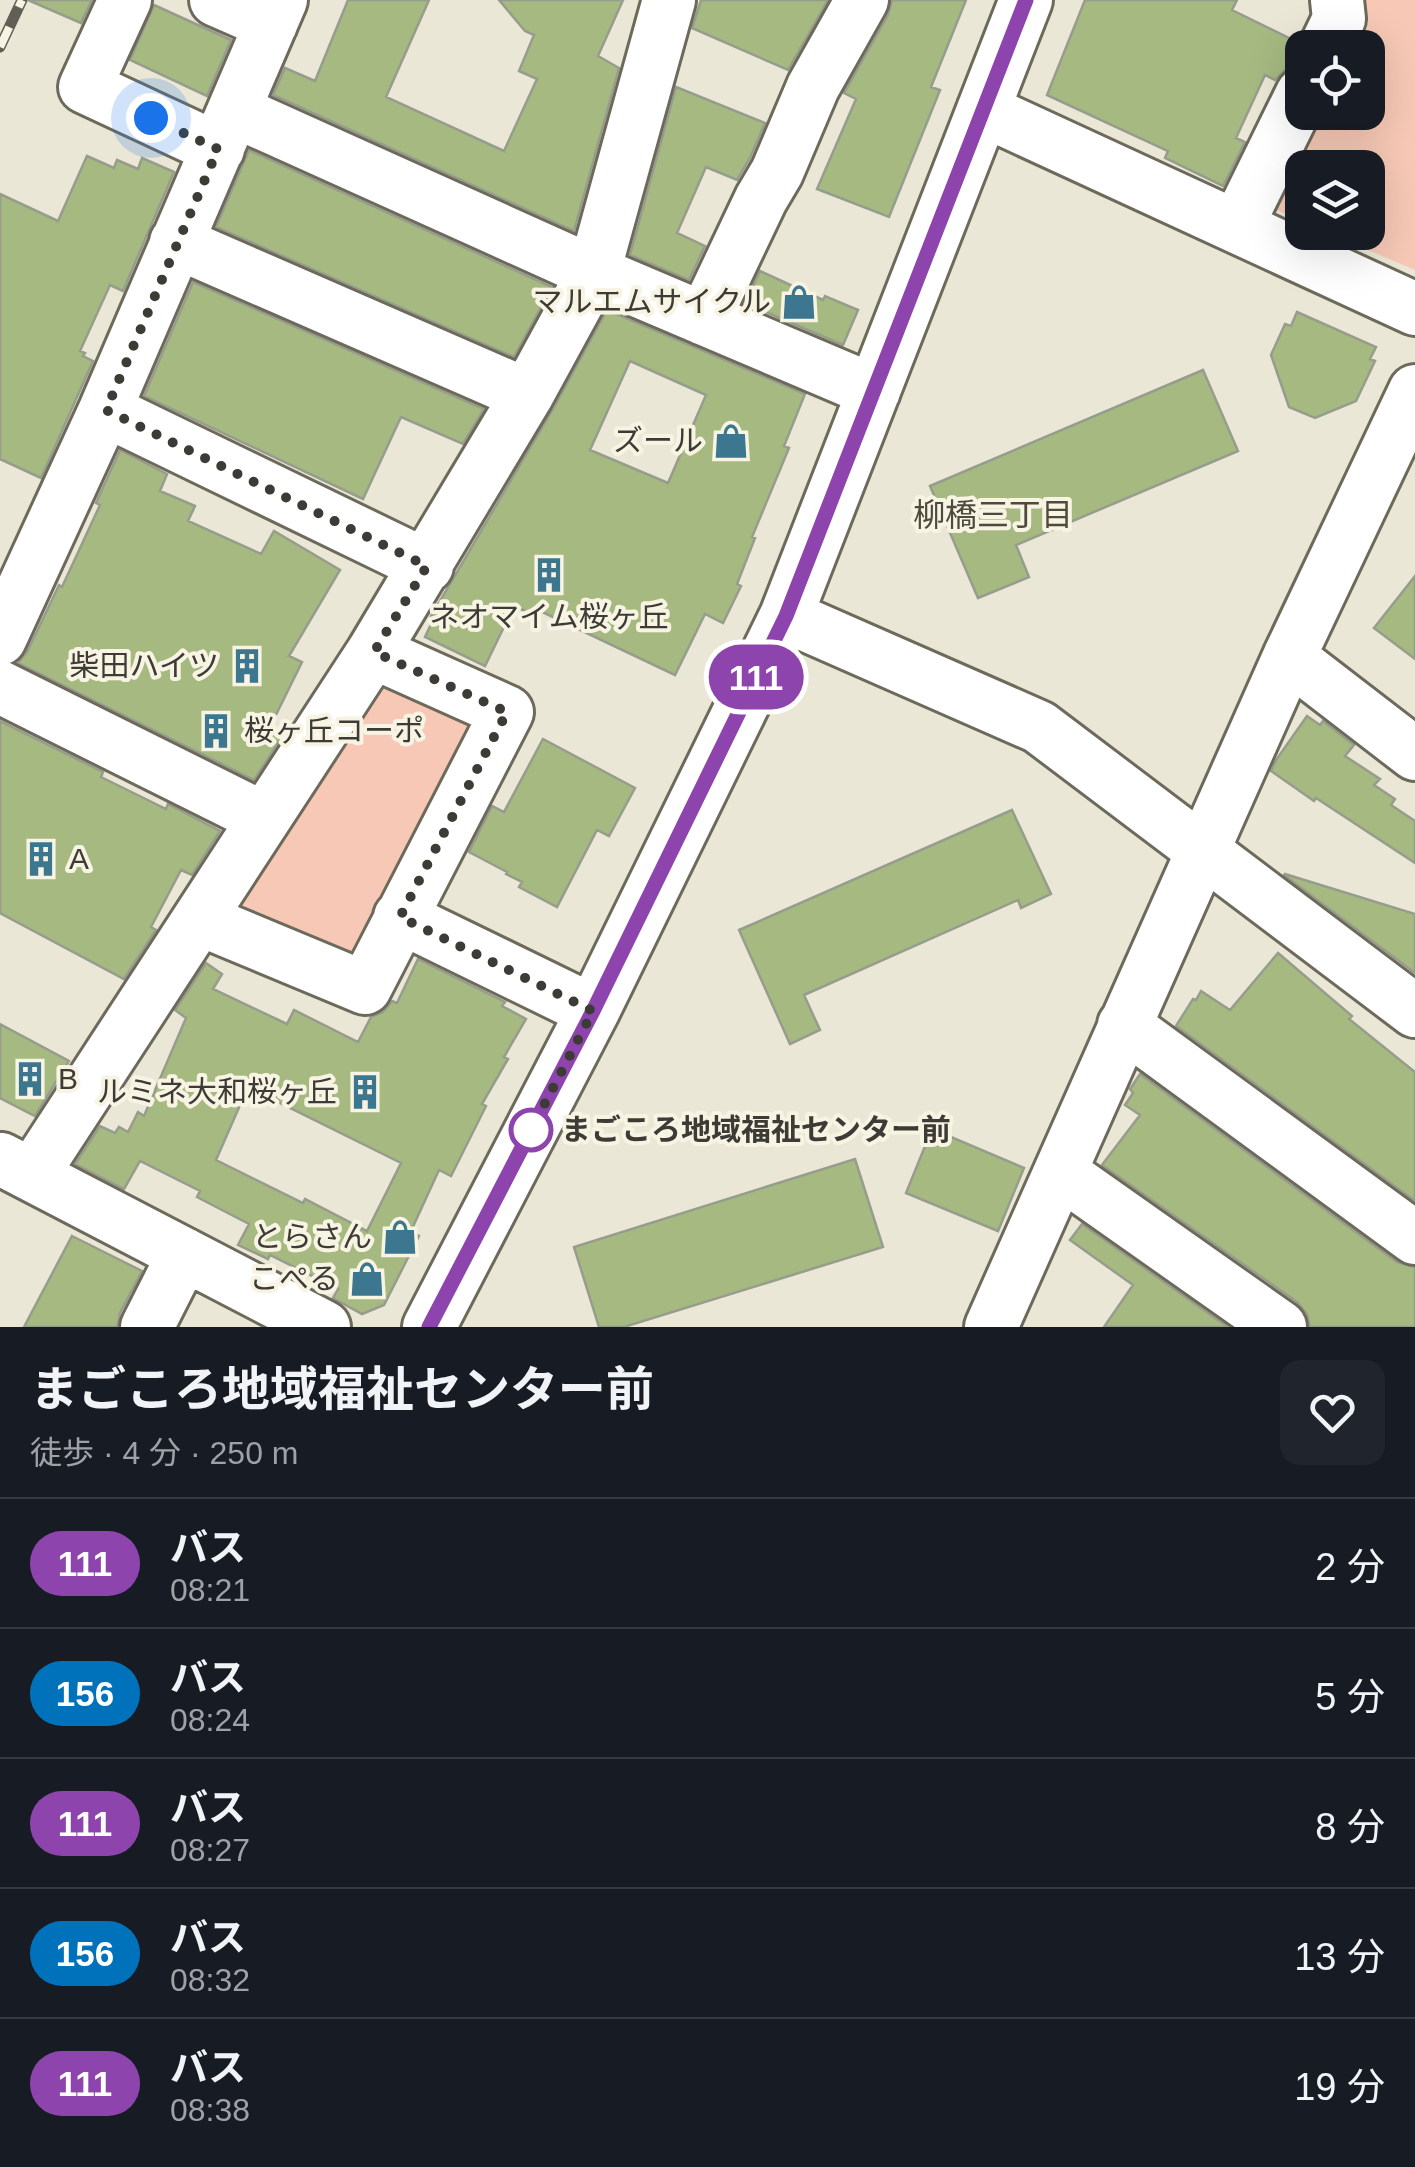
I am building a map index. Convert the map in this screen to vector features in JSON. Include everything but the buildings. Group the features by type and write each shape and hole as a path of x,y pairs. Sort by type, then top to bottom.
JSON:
{"street":[{"path":"125,0 84,87 226,130 594,272 874,391"},
{"path":"0,639 106,410 276,12 216,0"},
{"path":"324,1327 16,1166 199,919 374,652 527,396 594,272 669,0"},
{"path":"704,319 777,172 813,88 862,0"},
{"path":"429,1327 593,1011 786,616 1026,0"},
{"path":"1334,30 1339,19 1337,0"},
{"path":"983,110 1415,309"},
{"path":"1237,226 1285,129"},
{"path":"176,242 527,396"},
{"path":"991,1327 1289,657 1415,391"},
{"path":"106,410 427,566"},
{"path":"786,616 1040,726 1415,1011"},
{"path":"199,919 365,988 507,712 374,652"},
{"path":"1289,657 1415,754"},
{"path":"0,687 264,818"},
{"path":"400,917 593,1011"},
{"path":"1124,1025 1415,1238"},
{"path":"1060,1172 1280,1327"},
{"path":"147,1327 184,1254"}],"shaded area":[{"path":"1365,0 1415,0 1415,270 1368,250 1385,250 1385,150 1289,150 1299,130 1385,130 1385,30 1350,30"},
{"path":"1285,157 1285,214 1261,203"},
{"path":"381,670 482,722 355,963 231,911"}],"railway":[{"path":"0,47 22,0"}],"bus line":[{"name":"111","path":"429,1327 593,1011 786,616 1026,0"}],"place":[{"name":"マルエムサイクル","path":"799,302"},
{"name":"ズール","path":"731,441"},
{"name":"ネオマイム桜ヶ丘","path":"549,575"},
{"name":"柴田ハイツ","path":"247,666"},
{"name":"桜ヶ丘コーポ","path":"216,731"},
{"name":"A","path":"41,859"},
{"name":"B","path":"30,1079"},
{"name":"ルミネ大和桜ヶ丘","path":"365,1092"},
{"name":"まごころ地域福祉センター前","path":"531,1130"},
{"name":"とらさん","path":"400,1237"},
{"name":"こぺる","path":"367,1279"}],"district":[{"name":"柳橋三丁目","path":"993,515"}],"route":[{"path":"151,118 218,149 106,410 427,566 374,652 507,712 400,917 593,1011 531,1130"}]}
